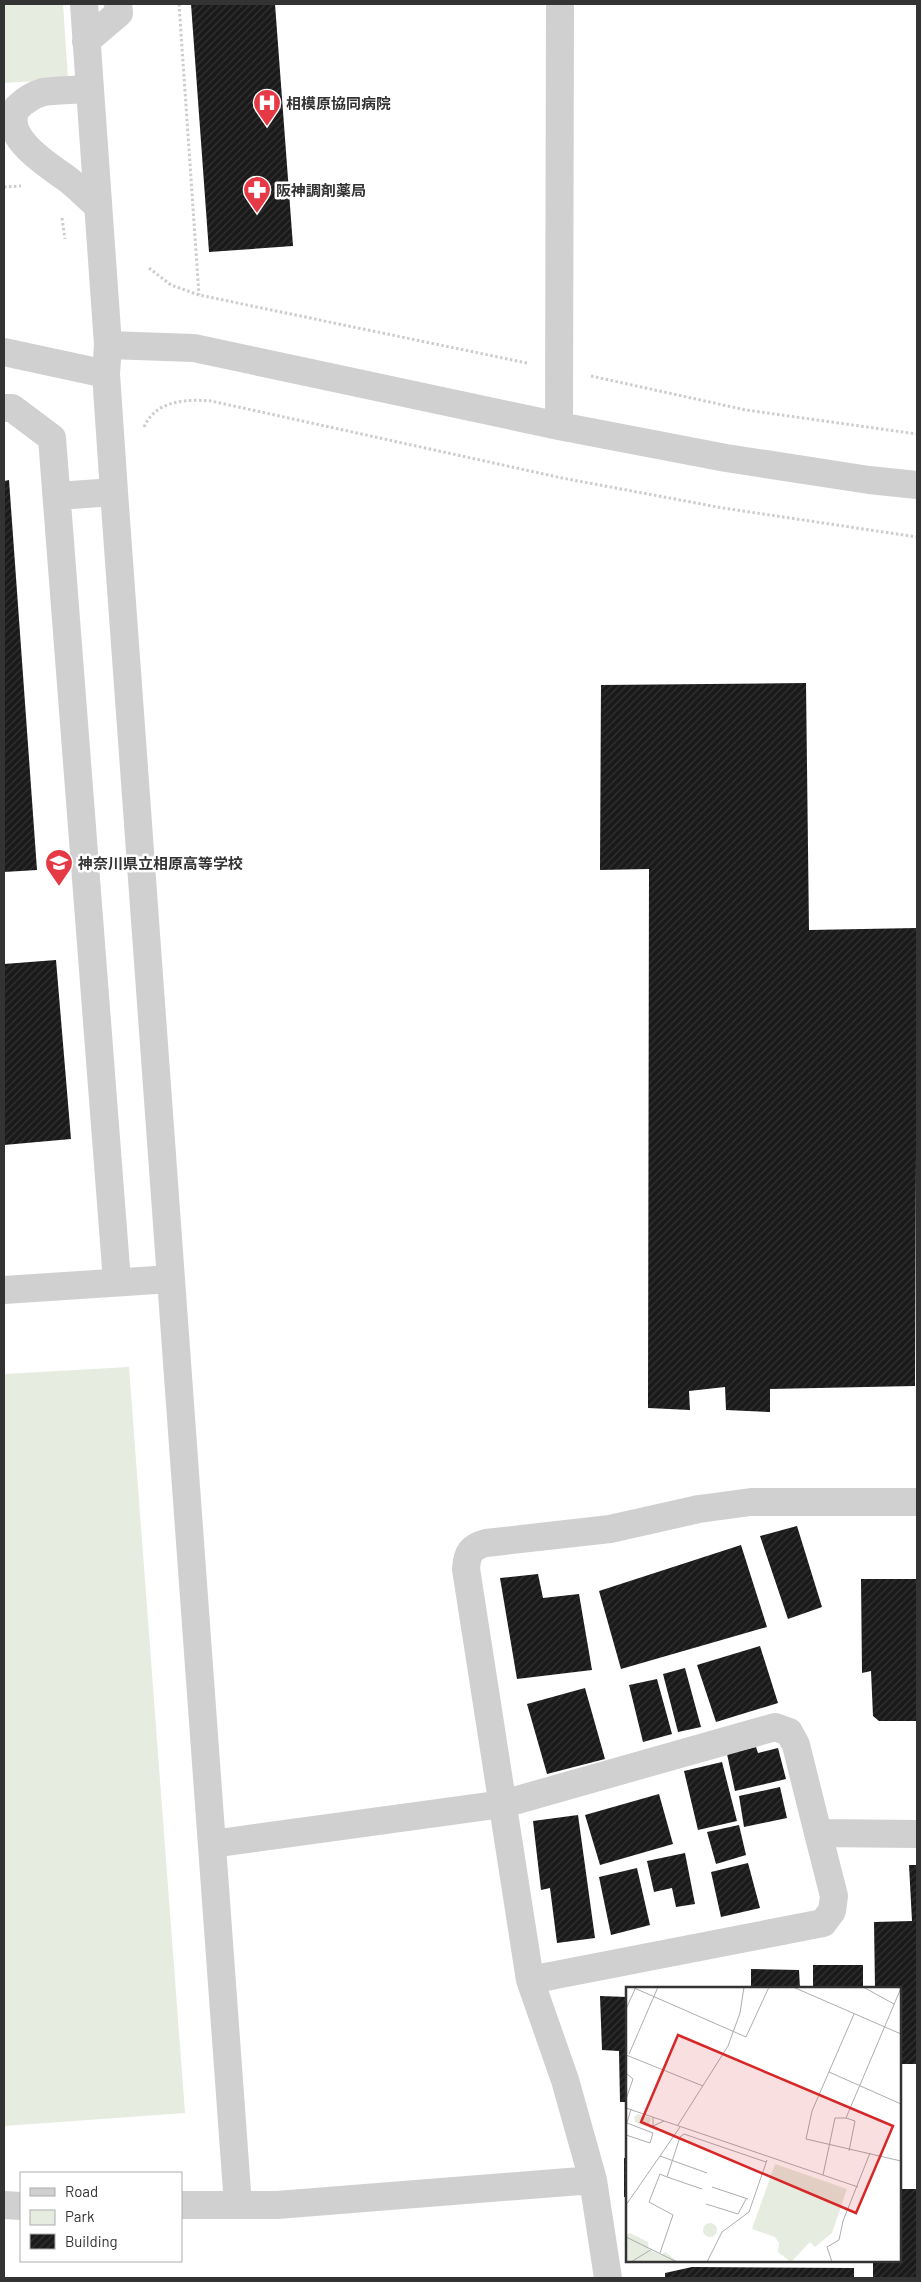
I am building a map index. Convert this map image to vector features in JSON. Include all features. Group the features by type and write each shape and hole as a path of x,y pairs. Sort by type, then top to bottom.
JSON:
{"street":[{"path":"84,4 108,345 106,374 114,492 238,2205"},
{"path":"86,41 119,13 118,4"},
{"path":"559,426 560,4"},
{"path":"90,89 43,92 28,97 16,110 12,124 18,141 30,154 68,180 98,206"},
{"path":"108,345 170,346 210,350 559,426 726,458 869,480 917,485"},
{"path":"4,352 106,374"},
{"path":"4,408 12,408 52,438 117,1282"},
{"path":"57,496 114,492"},
{"path":"4,1290 171,1279"},
{"path":"608,2278 593,2180 565,2080 530,1980 466,1569 467,1555 474,1546 610,1530 699,1509 751,1502 917,1502"},
{"path":"212,1844 503,1804 775,1727 789,1732 796,1745 834,1896 832,1910 823,1923 530,1980"},
{"path":"818,1833 917,1834"},
{"path":"182,2205 277,2205 593,2180"},
{"path":"4,2205 20,2206"}],"path":[{"path":"179,4 199,296"},
{"path":"150,268 171,285 199,296 532,364"},
{"path":"585,375 746,410 917,434"},
{"path":"142,431 156,411 170,404 188,400 211,402 562,478 723,508 917,537"}],"green space":[{"path":"4,4 63,4 68,79 4,83"},
{"path":"129,1367 185,2113 4,2126 4,1374"}],"building":[{"path":"191,4 275,4 293,246 209,252"},
{"path":"9,480 37,870 4,872 4,481"},
{"path":"806,683 809,930 917,928 915,1386 770,1389 770,1412 726,1410 725,1387 689,1391 690,1410 648,1408 649,869 600,870 601,685"},
{"path":"56,960 71,1139 4,1145 4,964"},
{"path":"797,1526 822,1607 788,1619 760,1536"},
{"path":"741,1545 767,1627 621,1669 599,1591"},
{"path":"538,1574 543,1598 579,1594 592,1670 517,1679 500,1578"},
{"path":"861,1579 917,1579 917,1721 879,1721 873,1716 871,1671 862,1673"},
{"path":"760,1646 778,1703 716,1722 697,1665"},
{"path":"685,1668 701,1727 678,1732 663,1674"},
{"path":"657,1679 672,1734 643,1742 629,1685"},
{"path":"585,1688 605,1759 547,1774 527,1704"},
{"path":"756,1747 758,1753 778,1748 786,1779 735,1791 727,1754"},
{"path":"722,1762 737,1821 698,1830 684,1771"},
{"path":"780,1787 787,1818 744,1827 739,1796"},
{"path":"659,1794 673,1844 600,1865 585,1815"},
{"path":"578,1815 595,1938 557,1943 550,1888 541,1890 533,1821"},
{"path":"739,1825 746,1855 716,1864 707,1832"},
{"path":"685,1853 695,1904 676,1907 672,1888 654,1892 647,1861"},
{"path":"748,1863 760,1908 721,1917 711,1872"},
{"path":"909,1865 917,1865 917,2064 901,2064 901,1987 875,1987 874,1922 912,1921"},
{"path":"637,1868 650,1925 611,1935 599,1877"},
{"path":"813,1965 863,1965 863,1987 813,1987"},
{"path":"751,1969 799,1970 800,1987 751,1987"},
{"path":"600,1996 626,1997 626,2102 620,2102 619,2051 602,2050"},
{"path":"624,2158 626,2158 626,2197 624,2197"},
{"path":"901,2189 917,2189 917,2278 873,2278 873,2262 901,2262"},
{"path":"692,2267 854,2268 854,2278 665,2278 665,2273"}],"place":[{"name":"相模原協同病院","path":"267,127"},
{"name":"阪神調剤薬局","path":"257,214"},
{"name":"神奈川県立相原高等学校","path":"59,887"}]}
